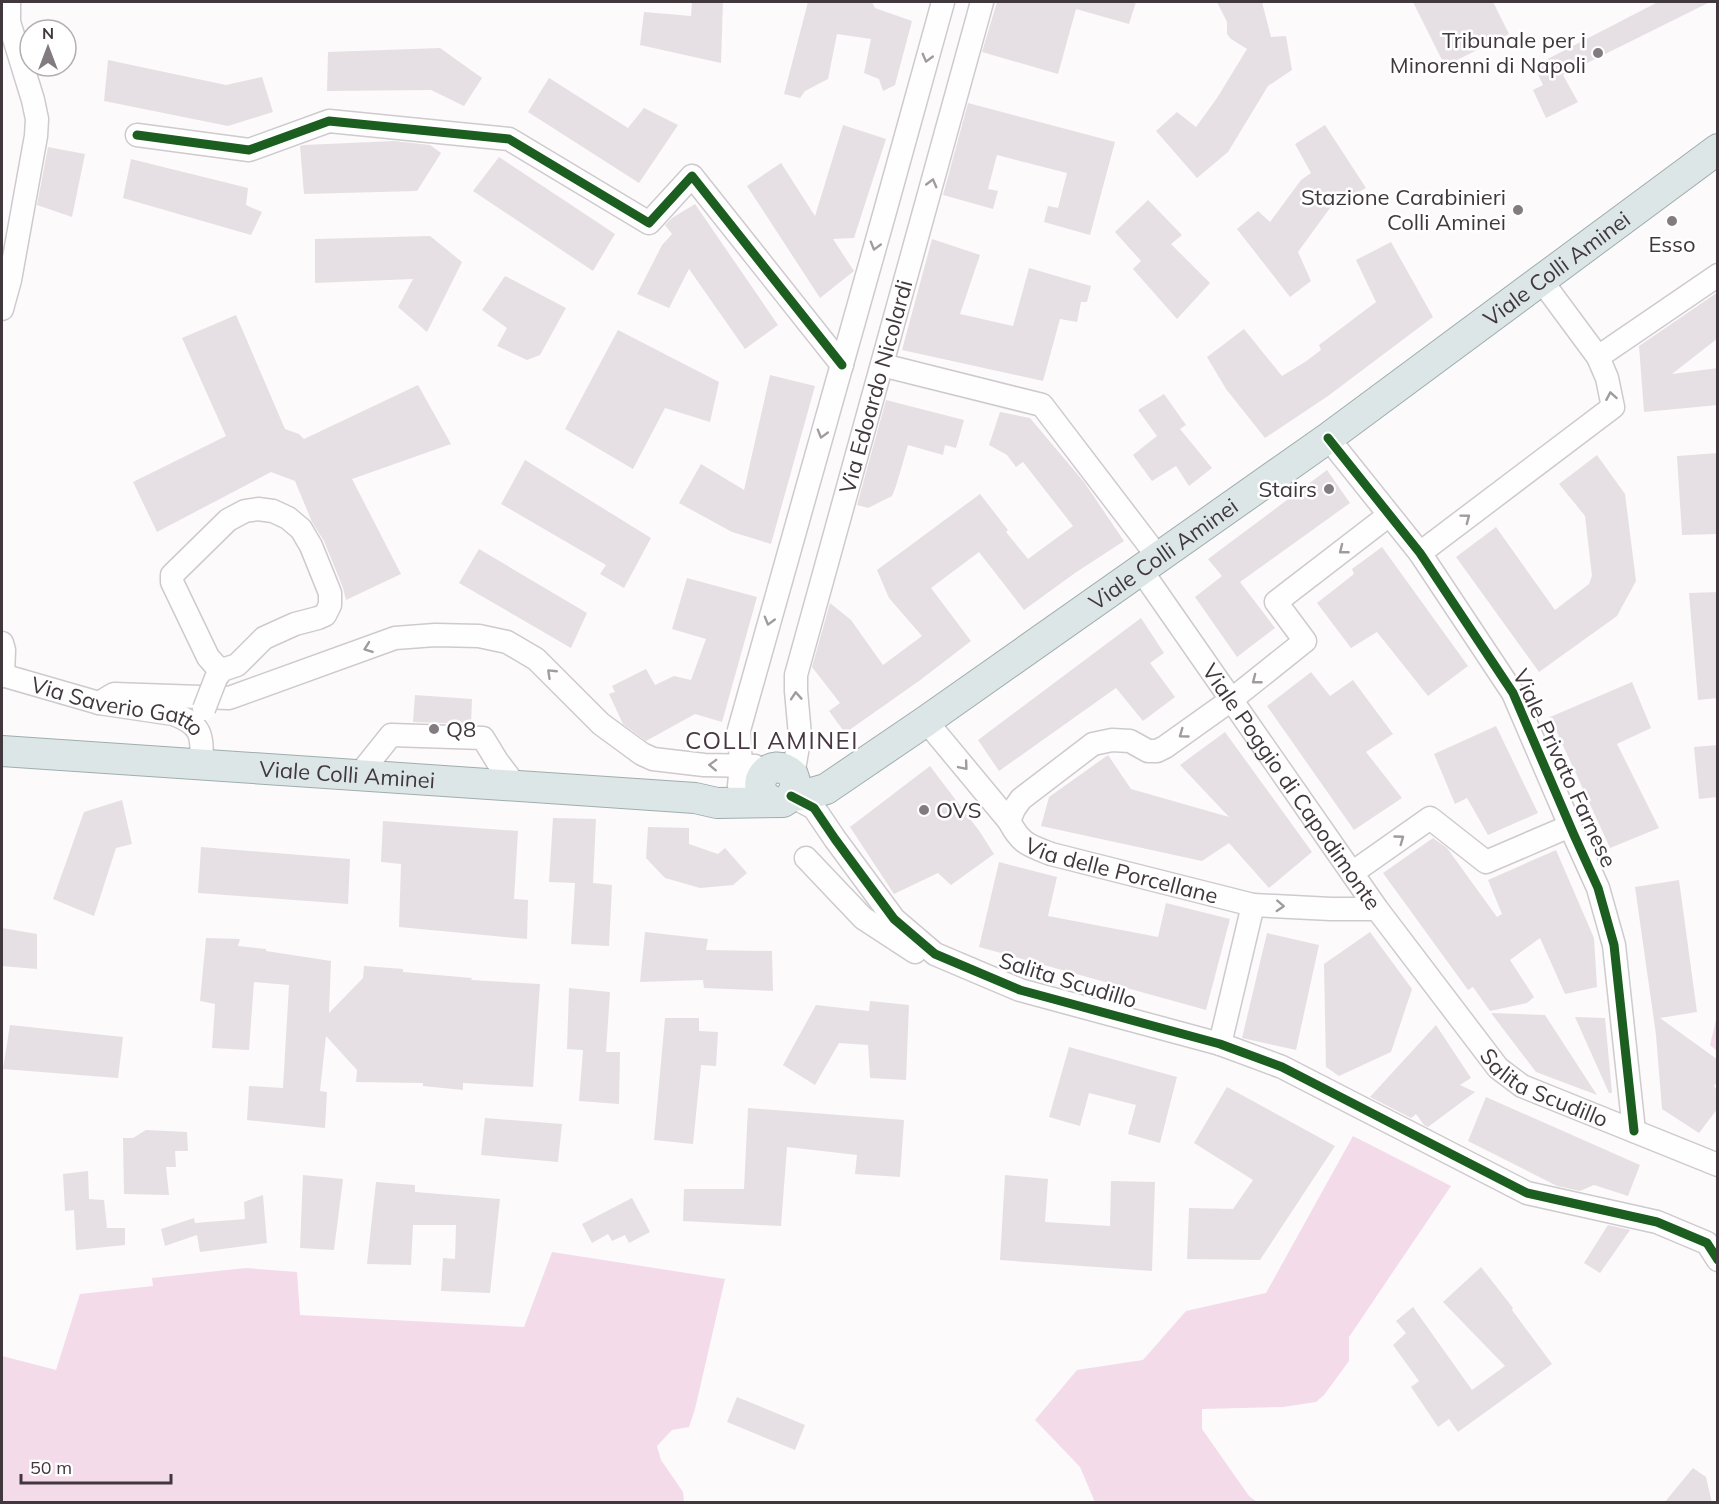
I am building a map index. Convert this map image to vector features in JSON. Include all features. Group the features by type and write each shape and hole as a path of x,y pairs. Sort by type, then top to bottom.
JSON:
{"main road":[{"name":"Viale Colli Aminei","path":"2,751 695,798 717,803 767,781 805,795 818,792 836,783 926,721 1328,438 1718,149"}],"street":[{"path":"2,309 12,269 36,136 37,119 9,22 9,2"},
{"name":"Via Edoardo Nicolardi","path":"939,3 842,365 739,730 767,781 800,735 795,691 796,675 982,2"},
{"path":"137,135 249,150 329,121 509,139 649,223 692,176 842,365"},
{"path":"1598,357 1718,274"},
{"path":"1420,553 1613,407 1607,378 1598,357 1541,280"},
{"name":"Viale Poggio di Capodimonte","path":"882,365 1042,405 1149,564 1231,700 1377,909 1447,999"},
{"name":"Viale Privato Farnese","path":"1328,438 1420,553 1513,693 1598,888 1614,945 1634,1131"},
{"path":"200,718 219,674 237,665 264,638 294,624 325,615 330,605 330,592 311,546 301,529 288,518 273,511 258,509 245,511 228,520 172,575 172,582 208,657 219,674"},
{"path":"1009,821 1021,799 1093,744 1112,740 1130,741 1148,751 1157,752 1231,700 1305,641 1276,602 1389,515"},
{"path":"99,703 114,694 229,698 395,638 435,635 479,636 507,642 536,659 601,724 642,754 652,759 704,765 767,781"},
{"path":"2,643 4,650 2,675"},
{"name":"Via Saverio Gatto","path":"2,675 99,703 173,714 183,718 200,718 201,765"},
{"name":"Via delle Porcellane","path":"926,721 1009,821 1017,835 1027,844 1051,854 1253,905 1377,909"},
{"path":"359,775 391,735 483,738 516,786"},
{"name":"Salita Scudillo","path":"767,781 814,808 894,919 935,954 1020,990 1220,1044 1282,1067 1527,1193 1657,1222 1712,1252"},
{"path":"1352,873 1430,818 1486,862 1570,826"},
{"path":"806,858 863,918 914,952 935,954"},
{"path":"1220,1044 1253,905"},
{"name":"Salita Scudillo","path":"1447,999 1498,1068 1522,1086 1718,1165"},
{"path":"1602,1118 1630,1093"}],"shaded area":[{"path":"1717,1016 1718,1051 1710,1045"},
{"path":"1353,1136 1451,1186 1349,1337 1349,1361 1324,1395 1316,1402 1283,1407 1202,1409 1202,1429 1249,1496 1257,1502 1095,1502 1080,1467 1035,1420 1077,1370 1143,1360 1186,1311 1266,1293"},
{"path":"552,1252 725,1279 689,1427 672,1430 657,1446 661,1460 683,1492 684,1502 2,1502 2,1356 56,1370 80,1294 153,1286 152,1278 246,1268 297,1272 300,1315 524,1327"}],"building":[{"path":"692,2 723,2 721,63 640,45 644,12 691,16"},
{"path":"808,2 872,2 875,8 912,21 895,85 883,91 879,79 864,73 871,39 837,34 828,79 805,91 800,98 784,94"},
{"path":"997,2 1136,2 1129,24 1076,9 1058,74 982,52"},
{"path":"1217,2 1262,2 1271,37 1286,36 1292,70 1268,86 1228,152 1197,178 1156,131 1177,112 1196,127 1247,49 1227,34 1227,22"},
{"path":"1413,2 1493,2 1509,34 1445,66"},
{"path":"1658,2 1710,2 1563,75 1578,102 1546,118 1533,90 1543,85 1534,66"},
{"path":"440,48 482,78 464,106 431,90 327,91 328,52"},
{"path":"108,60 226,85 262,77 273,112 228,126 104,101"},
{"path":"549,78 628,128 644,108 678,125 639,183 528,112"},
{"path":"968,103 1115,142 1090,235 1044,222 1048,206 1058,208 1067,173 997,155 988,189 998,191 993,209 943,195"},
{"path":"843,125 886,139 854,238 833,239 854,271 820,298 747,186 781,163 815,216"},
{"path":"1325,125 1366,188 1330,208 1298,252 1311,281 1290,297 1237,229 1258,211 1270,222 1301,180 1311,173 1295,144"},
{"path":"394,141 430,145 441,153 417,191 304,194 300,146"},
{"path":"48,147 85,154 72,217 37,205"},
{"path":"499,157 615,234 593,271 473,191"},
{"path":"131,159 248,188 246,205 262,212 251,235 123,198"},
{"path":"1148,200 1182,235 1171,244 1210,283 1177,319 1133,269 1141,261 1115,232"},
{"path":"695,204 778,325 745,349 689,269 669,308 637,294 662,245 672,234 665,225"},
{"path":"430,236 462,262 427,332 398,307 413,279 315,283 315,239"},
{"path":"932,239 980,255 960,314 1013,326 1029,268 1091,286 1087,302 1081,302 1077,322 1060,319 1043,381 902,350"},
{"path":"1391,242 1433,317 1328,396 1265,438 1226,389 1207,357 1244,329 1282,376 1305,362 1321,350 1319,345 1376,302 1356,260"},
{"path":"505,276 566,308 540,355 527,360 497,346 507,328 482,310"},
{"path":"1718,292 1718,338 1672,374 1718,368 1718,405 1644,412 1639,346"},
{"path":"236,315 285,429 299,434 304,439 418,385 451,444 352,479 401,574 346,600 324,541 312,522 295,481 271,472 157,532 133,482 226,436 182,338"},
{"path":"618,330 719,382 710,422 665,408 633,469 565,429"},
{"path":"770,375 815,386 771,544 732,532 679,503 701,464 744,490"},
{"path":"1164,394 1186,425 1180,429 1212,468 1189,486 1176,466 1152,481 1133,455 1157,436 1138,410"},
{"path":"886,400 964,420 956,448 945,445 943,455 908,445 892,496 868,508 857,505"},
{"path":"1000,412 1030,418 1084,482 1124,541 1024,610 979,552 931,588 971,641 845,733 829,711 840,703 812,667 830,603 851,620 883,665 922,636 889,598 877,570 980,494 1028,559 1073,526 1023,462 1016,467 1007,455 989,445"},
{"path":"1718,453 1718,534 1682,535 1677,456"},
{"path":"1597,455 1625,494 1636,581 1617,616 1539,672 1456,557 1496,527 1555,610 1589,584 1592,576 1585,516 1559,484"},
{"path":"525,460 651,538 624,588 600,574 606,565 501,504"},
{"path":"1327,470 1350,503 1240,582 1275,628 1237,657 1195,597 1222,576 1208,559"},
{"path":"1382,547 1468,666 1428,696 1377,632 1351,648 1317,603 1354,574 1352,569"},
{"path":"479,549 587,613 571,648 459,583"},
{"path":"687,578 757,597 722,722 695,714 646,741 623,724 609,694 615,692 612,686 646,669 655,685 674,676 691,680 706,639 672,629"},
{"path":"1718,592 1718,698 1698,700 1689,593"},
{"path":"1141,618 1164,653 1150,663 1175,697 1143,721 1116,688 999,771 978,740"},
{"path":"1311,672 1330,696 1353,680 1393,734 1366,752 1402,798 1354,830 1267,706"},
{"path":"1632,682 1651,728 1617,744 1659,828 1610,848 1550,717"},
{"path":"415,695 472,699 471,724 413,722"},
{"path":"1496,726 1538,813 1488,835 1467,798 1455,804 1434,754"},
{"path":"1225,732 1312,852 1269,888 1229,843 1202,861 1041,826 1049,797 1108,755 1131,789 1229,817 1180,765"},
{"path":"1718,745 1718,797 1699,799 1694,747"},
{"path":"930,766 994,854 951,885 938,873 894,894 850,827"},
{"path":"122,800 132,844 116,848 94,916 53,899 84,812"},
{"path":"553,818 596,819 593,883 612,885 609,946 571,944 575,883 549,882"},
{"path":"383,821 518,831 514,899 528,900 527,939 399,927 401,864 381,862"},
{"path":"648,827 689,828 689,844 718,854 725,848 747,873 733,885 700,888 665,878 646,858"},
{"path":"1433,838 1447,848 1497,917 1502,914 1488,880 1556,850 1594,938 1597,987 1565,994 1540,938 1510,960 1534,997 1527,1003 1490,1011 1473,987 1468,990 1383,873"},
{"path":"201,847 350,859 348,904 198,893"},
{"path":"999,862 1057,877 1048,916 1158,937 1166,903 1230,919 1206,1010 979,947"},
{"path":"1679,880 1697,1012 1660,1018 1718,1060 1718,1081 1714,1086 1718,1092 1718,1108 1699,1133 1662,1109 1656,1035 1635,887"},
{"path":"2,928 37,934 37,969 2,966"},
{"path":"645,932 708,939 706,950 772,951 773,991 704,988 703,980 640,982"},
{"path":"1370,932 1412,989 1391,1052 1339,1076 1326,1067 1324,964"},
{"path":"1267,933 1319,945 1296,1050 1242,1038"},
{"path":"206,938 240,939 238,946 331,961 329,1013 363,978 364,966 472,978 471,980 540,984 533,1087 463,1083 463,1090 423,1086 423,1083 356,1082 357,1070 326,1036 320,1091 327,1092 325,1128 247,1120 249,1086 283,1088 289,985 254,982 249,1050 212,1048 215,1004 200,1001"},
{"path":"569,988 610,992 606,1052 620,1052 619,1104 579,1101 583,1050 567,1049"},
{"path":"870,1001 909,1005 906,1080 870,1078 868,1045 839,1043 815,1085 783,1065 816,1005 869,1011"},
{"path":"1491,1013 1545,1015 1597,1095 1536,1072"},
{"path":"1575,1017 1605,1018 1612,1093 1609,1093"},
{"path":"665,1018 699,1018 699,1031 718,1032 716,1066 701,1065 693,1144 654,1140"},
{"path":"10,1025 123,1037 118,1078 3,1069"},
{"path":"1436,1025 1471,1078 1460,1085 1475,1092 1428,1127 1416,1114 1411,1118 1370,1097"},
{"path":"1069,1047 1177,1077 1160,1143 1128,1134 1136,1105 1089,1093 1080,1126 1049,1117"},
{"path":"1227,1087 1335,1146 1260,1260 1187,1259 1189,1208 1233,1209 1253,1180 1194,1143"},
{"path":"1486,1097 1640,1165 1628,1196 1594,1185 1580,1191 1557,1186 1468,1141"},
{"path":"748,1108 904,1120 900,1177 855,1174 857,1155 787,1147 781,1226 683,1221 684,1189 744,1189"},
{"path":"485,1118 562,1124 558,1162 481,1155"},
{"path":"146,1130 187,1132 188,1151 175,1151 176,1167 166,1167 169,1195 124,1194 123,1138 133,1138"},
{"path":"88,1171 89,1199 104,1200 107,1228 125,1228 125,1245 76,1250 74,1210 65,1211 63,1174"},
{"path":"303,1175 343,1179 334,1250 300,1248"},
{"path":"1005,1175 1048,1179 1045,1222 1110,1226 1111,1181 1155,1182 1152,1271 1000,1260"},
{"path":"376,1182 415,1185 415,1192 500,1199 490,1293 441,1291 443,1258 455,1259 456,1225 413,1225 411,1265 367,1264"},
{"path":"263,1195 267,1243 200,1252 197,1235 165,1246 161,1229 194,1218 195,1223 245,1219 244,1202"},
{"path":"632,1198 650,1232 629,1243 625,1235 612,1241 608,1234 592,1243 582,1224"},
{"path":"1608,1225 1630,1230 1600,1273 1584,1263"},
{"path":"1481,1267 1552,1364 1458,1432 1449,1419 1438,1427 1411,1387 1419,1381 1393,1345 1406,1333 1396,1321 1413,1307 1472,1390 1505,1366 1443,1302"},
{"path":"737,1397 805,1425 795,1450 727,1422"},
{"path":"1693,1468 1706,1477 1712,1503 1664,1503"}],"cycle path":[{"path":"137,135 249,150 329,121 509,139 649,223 692,176 842,365"},
{"path":"1328,438 1420,553 1513,693 1598,888 1614,945 1634,1131"},
{"path":"791,796 814,808 894,919 935,954 1020,990 1220,1044 1282,1067 1527,1193 1657,1222 1707,1243 1718,1260"}],"place":[{"name":"Tribunale per i Minorenni di Napoli","path":"1598,53"},
{"name":"Stazione Carabinieri Colli Aminei","path":"1518,210"},
{"name":"Esso","path":"1672,221"},
{"name":"Stairs","path":"1329,489"},
{"name":"Q8","path":"434,729"},
{"name":"OVS","path":"924,810"}],"district":[{"name":"COLLI AMINEI","path":"772,740"}]}
